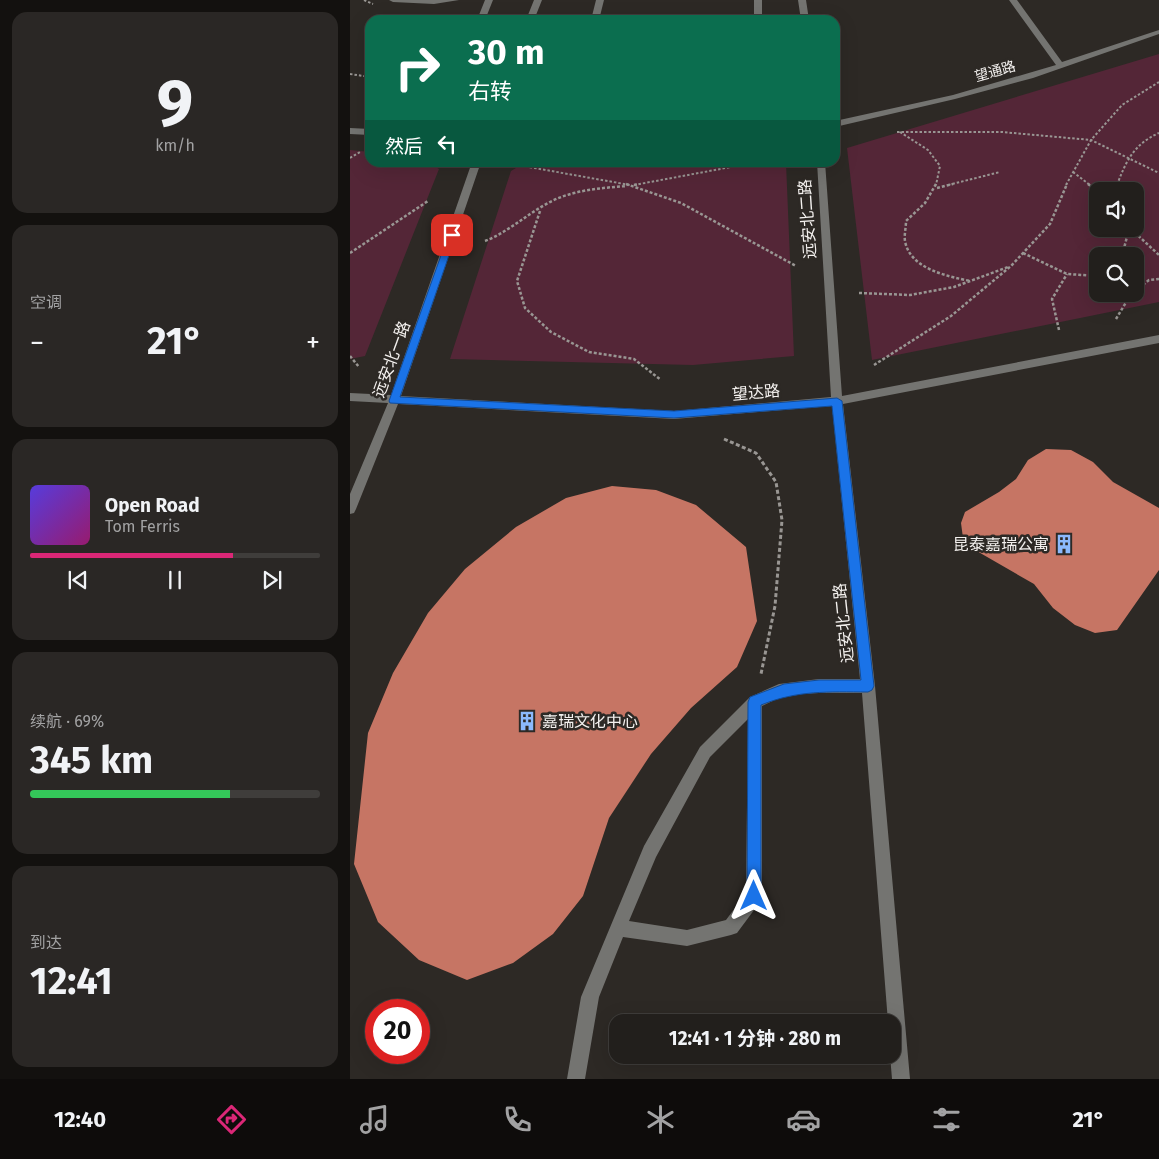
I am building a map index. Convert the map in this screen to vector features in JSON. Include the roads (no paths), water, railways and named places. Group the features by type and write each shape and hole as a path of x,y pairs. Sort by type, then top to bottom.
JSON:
{"street":[{"path":"393,0 434,2 455,0"},
{"path":"482,15 489,0"},
{"path":"532,15 538,0"},
{"path":"596,15 600,0"},
{"path":"758,0 758,15"},
{"path":"802,0 804,15"},
{"path":"1013,0 1060,65"},
{"name":"望通路","path":"840,123 955,97 1159,32"},
{"path":"350,131 365,132"},
{"name":"远安北一路","path":"350,509 394,401 475,167"},
{"name":"远安北二路","path":"821,167 837,401 868,686 901,1079"},
{"name":"望达路","path":"350,397 394,401 674,414 837,401 1077,356 1159,338"},
{"path":"576,1079 590,997 650,852 705,752 754,702 784,690 819,686 868,686"},
{"path":"618,928 687,938 731,927 754,896 754,702"}],"place":[{"name":"昆泰嘉瑞公寓","path":"1064,544"},
{"name":"嘉瑞文化中心","path":"527,721"}]}
